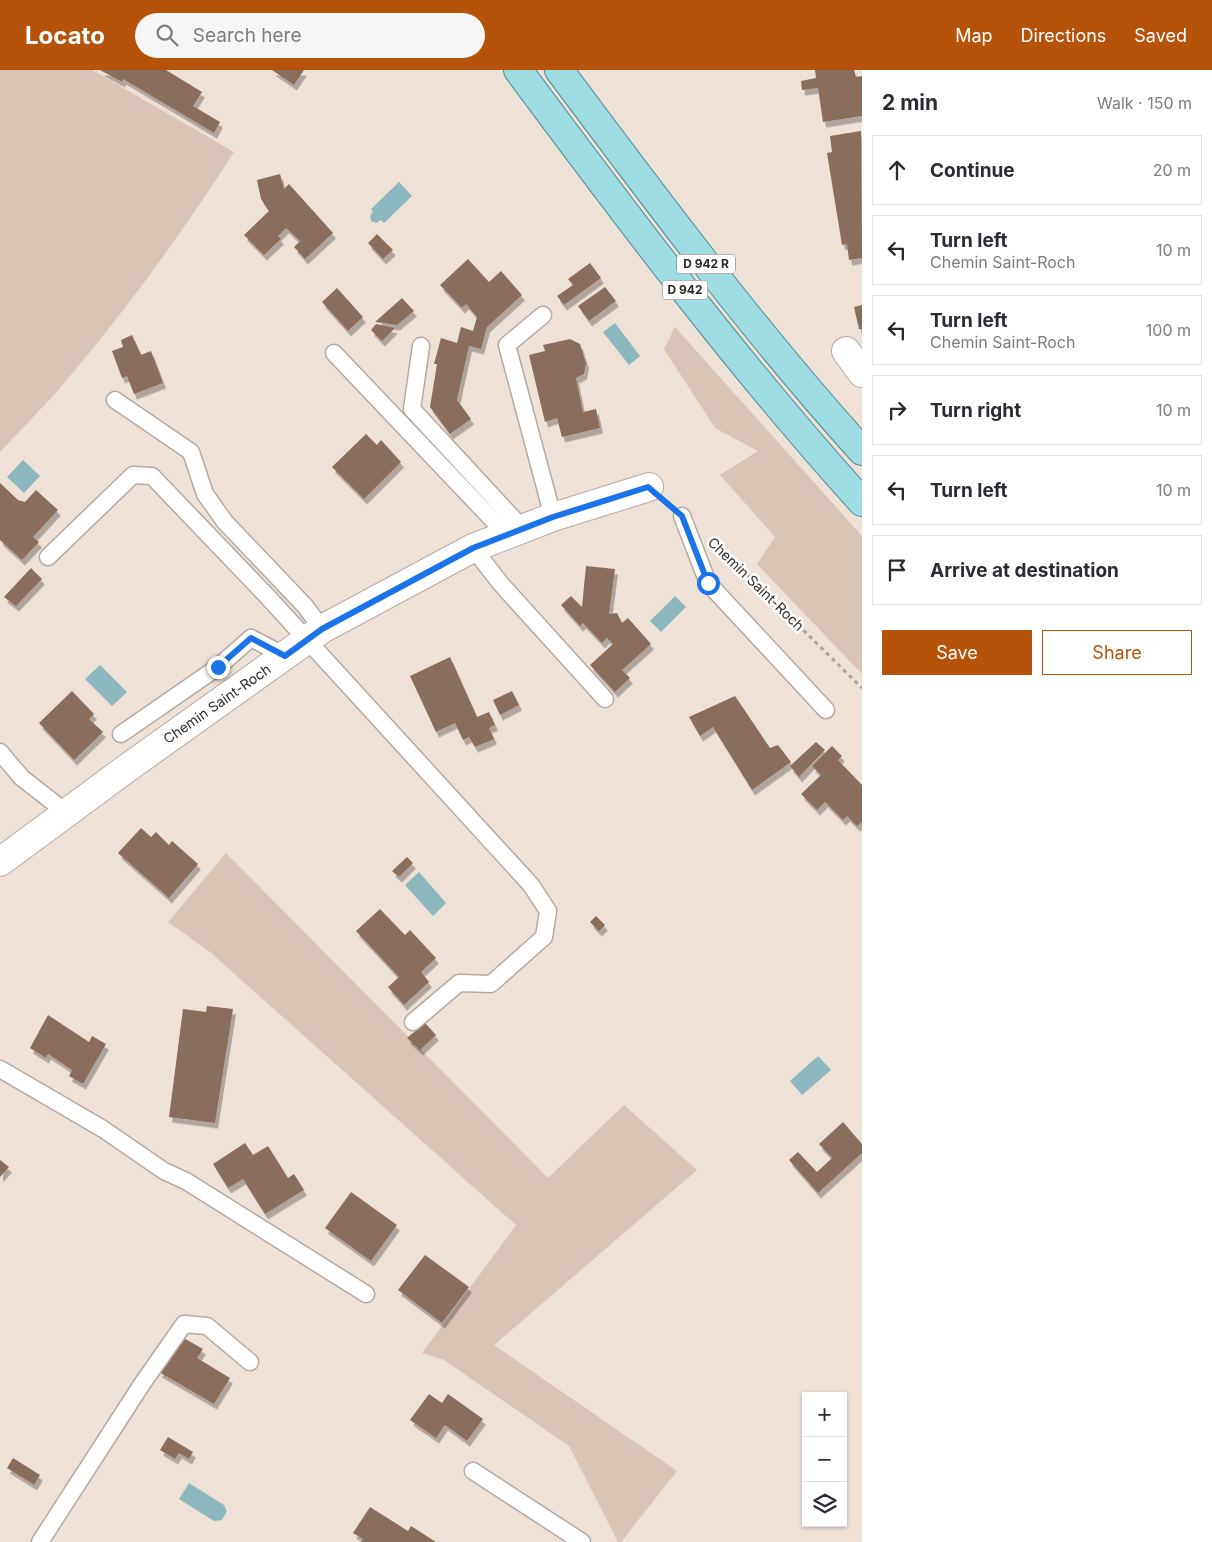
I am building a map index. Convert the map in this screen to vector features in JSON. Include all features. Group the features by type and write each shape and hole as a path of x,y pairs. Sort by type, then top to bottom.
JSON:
{"main road":[{"name":"D 942","path":"518,70 637,230 729,347 862,502"},
{"name":"D 942 R","path":"559,70 669,218 753,322 862,451"}],"street":[{"path":"846,351 862,373"},
{"name":"Chemin Saint-Roch","path":"0,862 304,642 473,548 553,517 648,487"}],"lane":[{"path":"543,315 508,345 553,517"},
{"path":"421,346 412,409 514,532"},
{"path":"334,353 514,532"},
{"path":"115,400 191,452 205,494 225,522 305,606 304,642"},
{"path":"48,557 133,475 152,476 531,885 548,911 544,937 491,984 459,983 413,1022"},
{"path":"682,516 708,583 826,710"},
{"path":"473,548 501,584 605,699"},
{"path":"122,734 218,667 251,638 304,642"},
{"path":"0,752 22,778 67,813"},
{"path":"0,1069 103,1129 164,1172 186,1181 366,1294"},
{"path":"40,1542 142,1384 184,1324 208,1326 250,1362"},
{"path":"473,1471 582,1542"}],"path":[{"name":"Chemin Saint-Roch","path":"682,516 726,553 862,688"}],"shaded area":[{"path":"0,70 92,70 234,152 196,210 114,322 62,386 0,452"},
{"path":"675,327 862,536 862,674 757,564 775,537 720,475 758,451 715,428 664,349"},
{"path":"226,853 548,1178 624,1105 697,1170 494,1345 677,1471 621,1542 618,1542 569,1446 444,1360 422,1353 516,1225 210,952 168,922"}],"water":[{"path":"399,182 412,196 384,223 381,220 376,223 371,221 370,216 373,212 371,209"},
{"path":"615,323 640,356 629,365 603,332"},
{"path":"23,460 40,476 24,493 7,477"},
{"path":"675,596 686,607 661,632 650,621"},
{"path":"100,665 127,692 112,706 85,679"},
{"path":"419,872 446,903 433,916 405,885"},
{"path":"818,1056 831,1070 802,1095 790,1081"},
{"path":"189,1483 224,1505 227,1511 222,1520 214,1521 179,1499"}],"building":[{"path":"100,70 166,70 202,92 193,106 220,122 214,133 123,79 122,82"},
{"path":"272,70 304,70 294,85"},
{"path":"815,70 854,70 856,77 862,76 862,116 823,122 818,88 802,90 801,81 816,78"},
{"path":"861,131 862,258 849,260 847,244 842,245 827,153 832,152 830,136"},
{"path":"280,174 284,189 289,184 333,233 305,259 294,247 300,241 286,228 278,236 281,239 264,255 244,235 269,211 261,199 257,180"},
{"path":"377,234 393,250 383,259 368,243"},
{"path":"468,259 489,282 501,271 522,295 487,327 481,349 469,346 457,400 471,419 450,434 430,407 437,364 434,364 441,338 457,343 461,327 473,331 477,317 466,304 462,308 440,285"},
{"path":"590,263 601,278 564,305 557,296 573,285 568,279"},
{"path":"605,287 616,301 589,321 578,306"},
{"path":"337,288 363,317 348,331 322,302"},
{"path":"402,298 414,311 397,325 375,322"},
{"path":"862,305 862,329 859,329 854,307"},
{"path":"376,324 395,328 382,341 371,330"},
{"path":"132,335 141,355 151,351 163,383 134,394 127,376 122,378 112,351 123,347 121,340"},
{"path":"570,339 580,344 586,363 584,374 576,378 583,412 596,409 600,428 562,437 557,418 545,422 529,355 545,351 543,345"},
{"path":"366,434 377,445 381,440 401,462 364,499 332,467"},
{"path":"0,483 18,500 25,502 36,490 58,510 33,537 39,542 22,560 0,540"},
{"path":"586,566 615,569 609,614 617,613 622,623 628,618 651,644 622,670 630,678 615,692 590,665 613,644 607,638 602,643 583,623 580,626 561,605 571,596 582,607"},
{"path":"31,568 42,579 16,606 4,597"},
{"path":"450,657 477,717 489,712 495,725 489,728 494,739 475,747 469,737 463,740 455,723 436,732 410,676"},
{"path":"72,691 94,714 89,719 103,732 74,760 39,723"},
{"path":"512,691 519,705 500,715 493,700"},
{"path":"735,696 770,748 778,745 791,762 752,790 713,727 700,736 689,717"},
{"path":"816,742 825,750 799,777 790,766"},
{"path":"832,746 842,756 838,760 862,785 862,822 857,826 847,816 843,820 825,802 817,810 801,794 821,775 812,766"},
{"path":"141,828 151,837 156,832 169,845 172,841 198,864 169,898 118,853"},
{"path":"407,857 413,863 399,877 392,871"},
{"path":"380,909 405,935 410,930 436,958 421,972 429,982 404,1005 388,987 399,977 356,931"},
{"path":"596,916 605,925 599,931 590,922"},
{"path":"207,1006 233,1009 215,1123 169,1117 183,1009 206,1012"},
{"path":"48,1015 89,1042 92,1036 106,1044 83,1084 69,1076 72,1070 48,1054 46,1058 30,1048"},
{"path":"425,1023 436,1035 420,1050 407,1038"},
{"path":"843,1122 862,1144 862,1153 818,1193 789,1160 798,1152 817,1172 832,1158 819,1144"},
{"path":"245,1143 253,1155 268,1146 288,1178 294,1174 304,1190 265,1214 243,1179 228,1188 213,1164"},
{"path":"0,1160 9,1167 0,1177"},
{"path":"351,1192 397,1225 371,1261 325,1228"},
{"path":"425,1255 469,1287 442,1323 398,1290"},
{"path":"180,1336 203,1349 197,1358 230,1378 214,1404 159,1372"},
{"path":"429,1394 442,1403 448,1394 483,1419 467,1441 445,1425 436,1438 410,1420"},
{"path":"168,1437 193,1452 189,1459 179,1453 175,1459 160,1450"},
{"path":"13,1458 40,1475 34,1485 7,1468"},
{"path":"370,1507 408,1531 411,1526 436,1542 361,1542 363,1539 353,1533"}],"route":[{"path":"218,667 251,638 285,656 322,629 473,548 553,517 648,487 682,516 708,583"}]}
